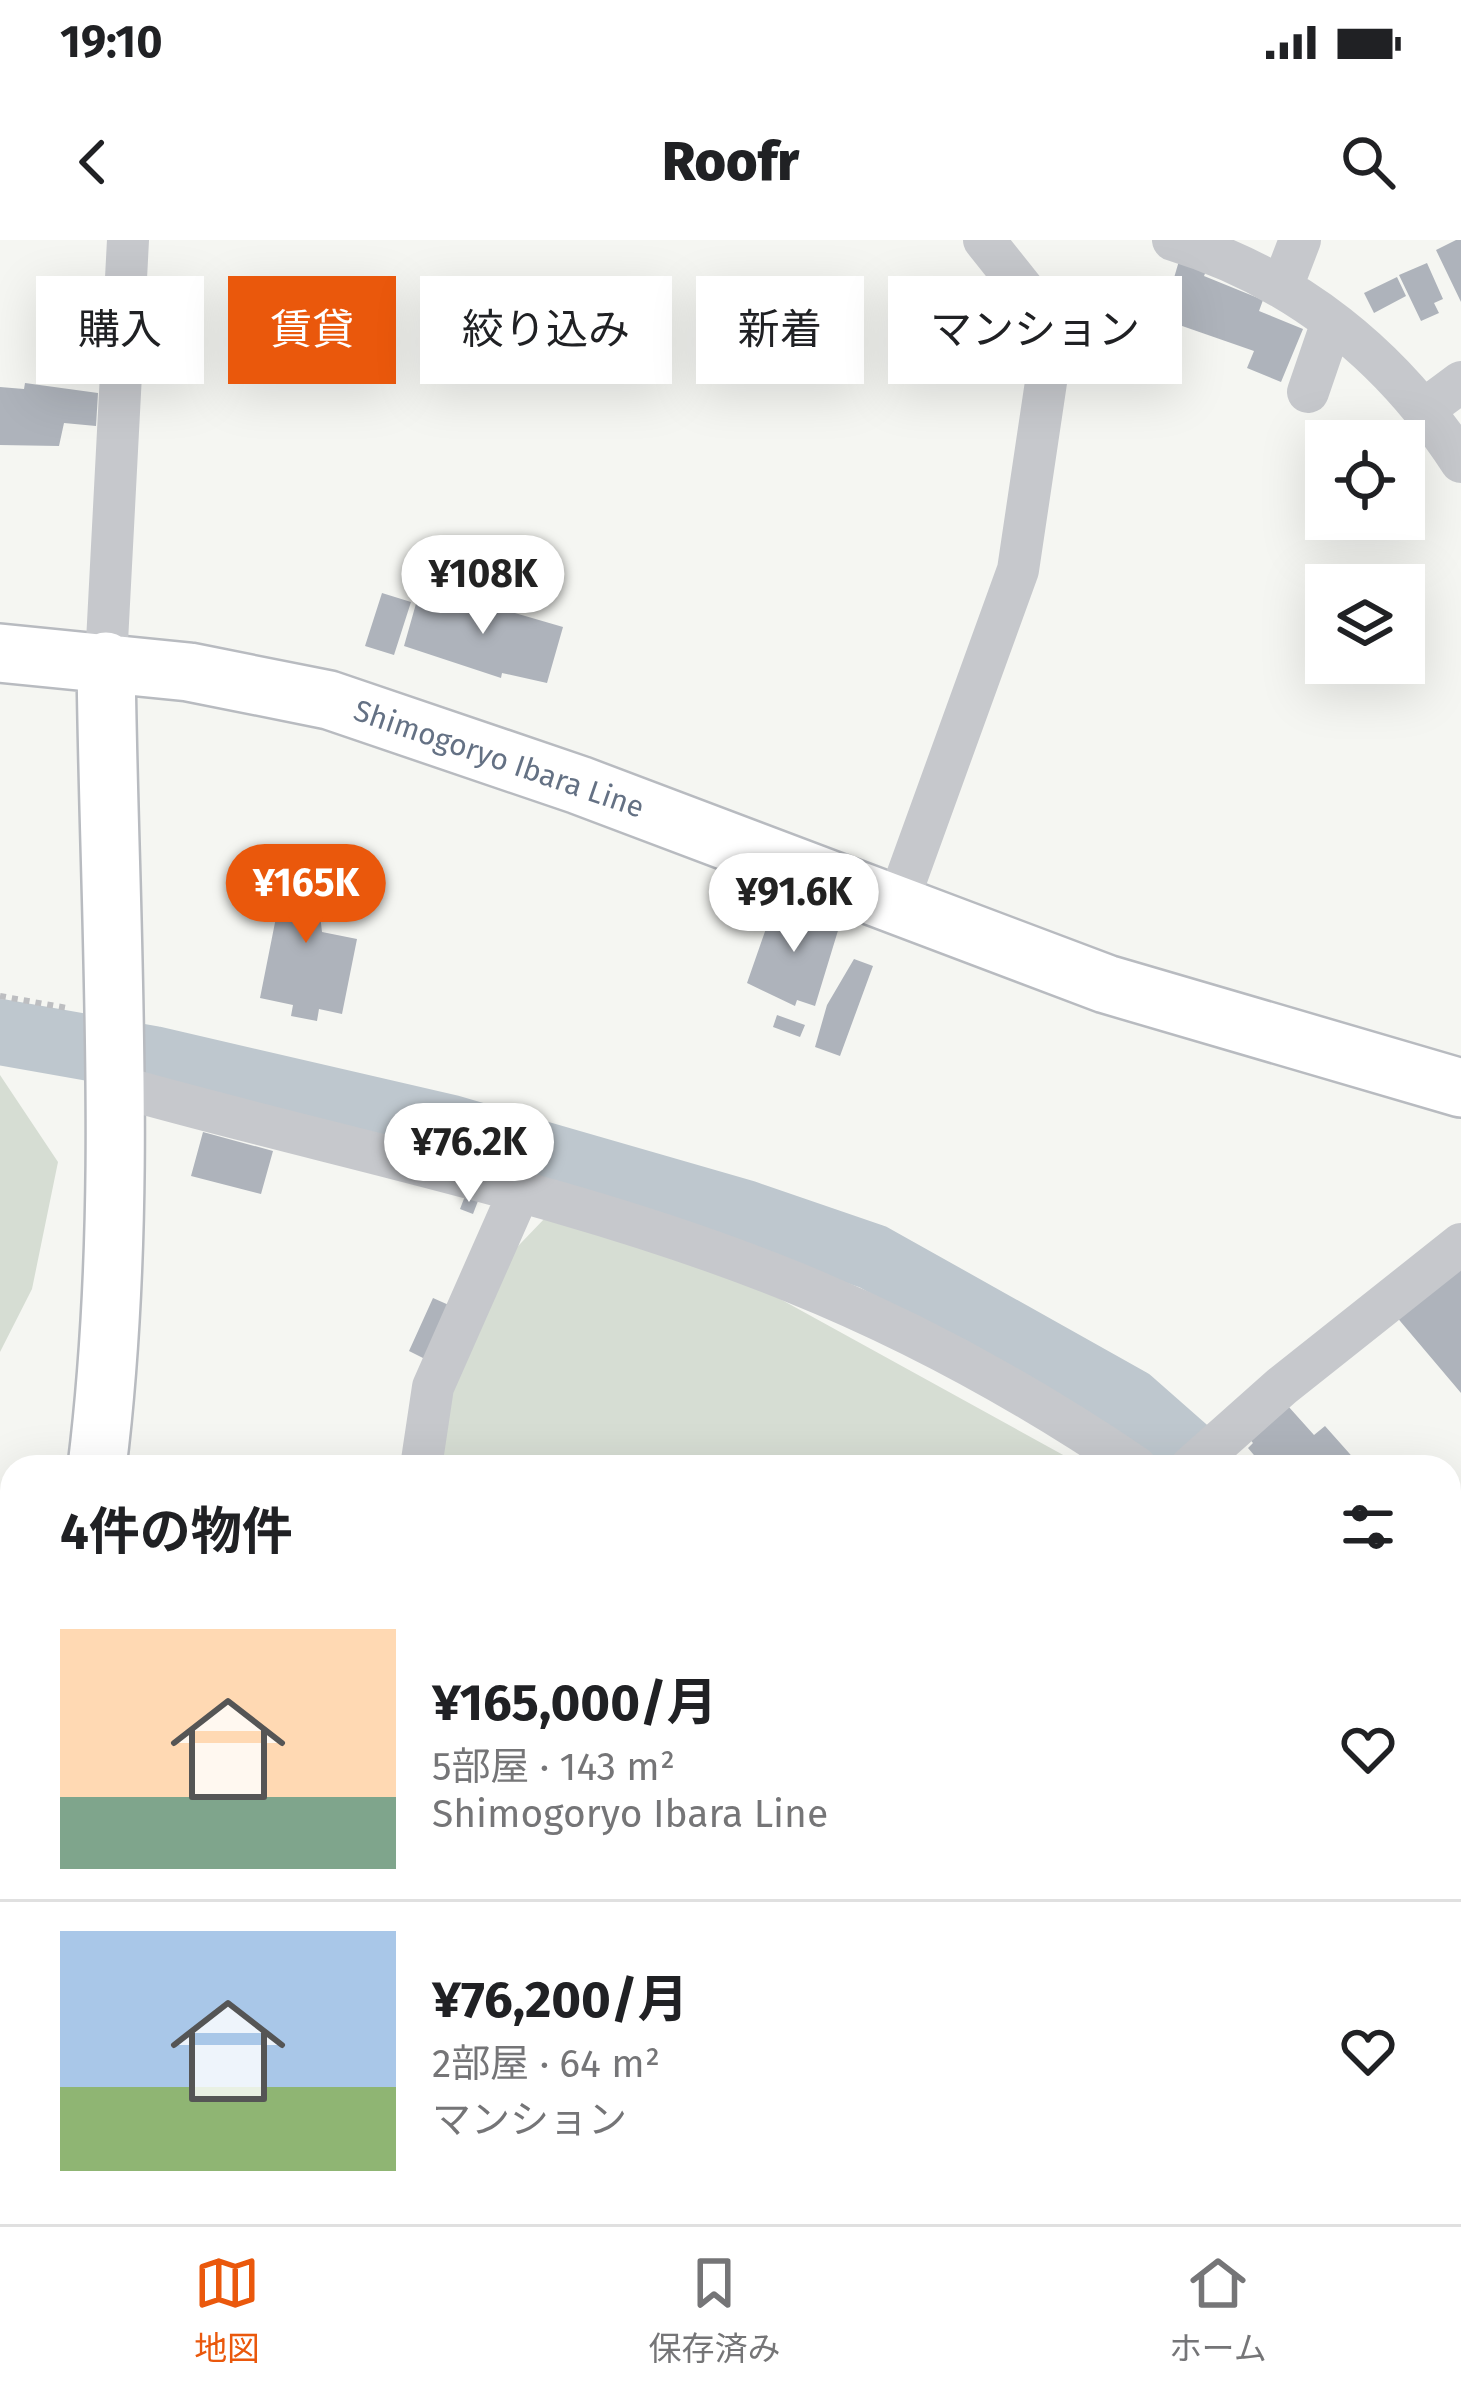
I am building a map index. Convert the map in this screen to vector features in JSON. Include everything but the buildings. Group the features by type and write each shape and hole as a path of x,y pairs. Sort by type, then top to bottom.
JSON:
{"main road":[{"name":"Shimogoryo Ibara Line","path":"0,653 106,661 329,700 579,784 1106,983 1461,1088"},
{"path":"98,1455 110,1361 106,661"}],"street":[{"path":"106,661 128,240"},
{"path":"897,904 1018,570 1052,342 1043,314 984,240"},
{"path":"1173,240 1282,287 1372,350 1426,408 1461,462"},
{"path":"1282,287 1300,240"},
{"path":"1307,392 1332,322"},
{"path":"1426,408 1461,382"},
{"path":"111,1052 792,1281 927,1344 1116,1455"},
{"path":"423,1455 433,1387 520,1190"},
{"path":"1204,1455 1461,1244"}],"path":[{"path":"0,996 46,1006 111,1052"}],"shaded area":[{"path":"0,1075 58,1162 32,1289 0,1352"},
{"path":"546,1217 731,1272 1063,1455 435,1455 441,1414 499,1266"}],"waterway":[{"path":"0,1032 153,1059 451,1128 745,1213 873,1257 1130,1401 1191,1455"}]}
